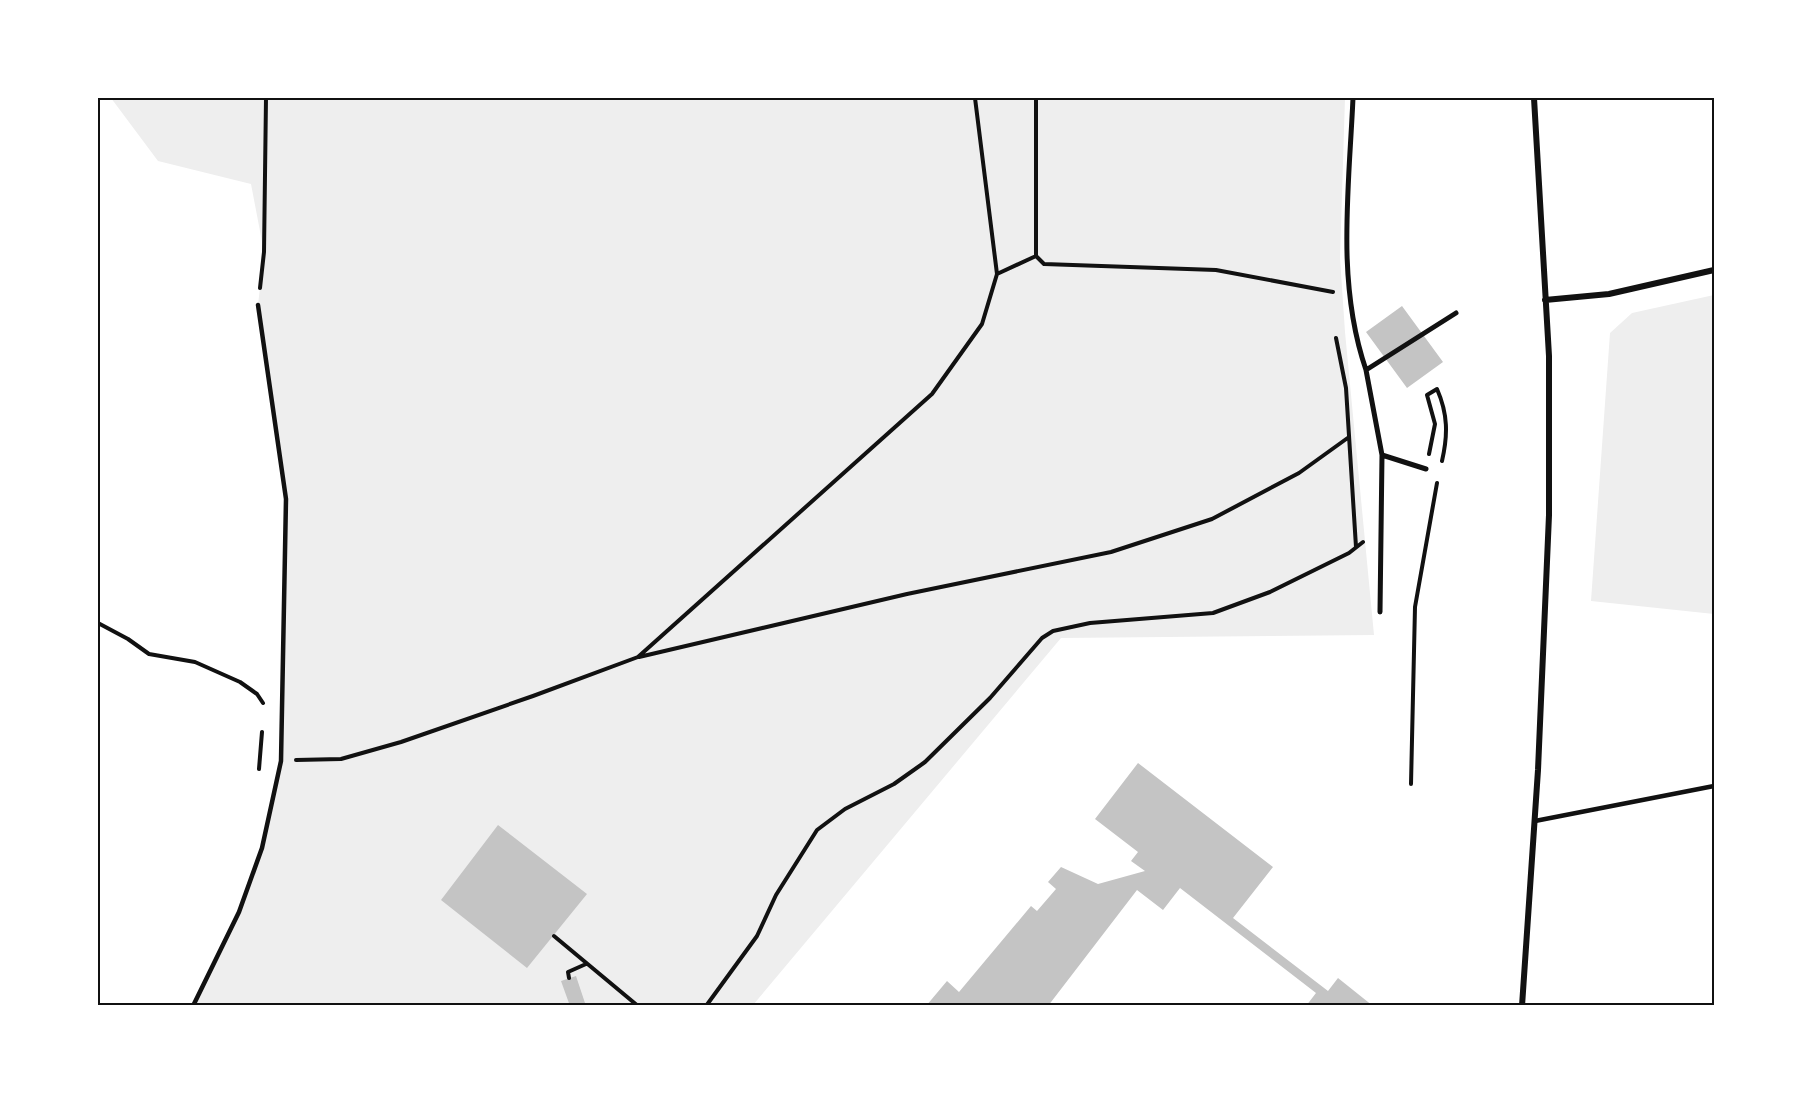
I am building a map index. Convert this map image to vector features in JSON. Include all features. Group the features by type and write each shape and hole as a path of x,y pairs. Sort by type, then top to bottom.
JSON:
{"street":[{"path":"1353,98 1345,256 1358,345 1366,370 1382,455 1380,612"},
{"path":"1522,1005 1534,821 1549,515 1548,356 1534,98"},
{"path":"1545,300 1609,294 1714,270"},
{"path":"1366,370 1456,314"},
{"path":"1382,455 1426,469"}],"lane":[{"path":"193,1005 239,912 262,848 281,761 286,499 258,304"},
{"path":"1534,821 1714,786"}],"path":[{"path":"258,304 264,252 266,98"},
{"path":"638,657 932,394 982,324 997,274 975,98"},
{"path":"1036,98 1036,256 1044,264 1216,270 1333,292 1350,286"},
{"path":"997,274 1036,256"},
{"path":"1430,450 1435,424 1427,395 1437,389 1447,420 1442,463"},
{"path":"281,761 341,759 401,742 638,657 907,594 1111,552 1212,519 1299,473 1349,437"},
{"path":"1411,784 1415,608 1440,473"},
{"path":"706,1005 757,936 776,895 817,830 845,809 894,784 925,762 990,698 1042,638 1053,631 1090,623 1213,613 1270,592 1349,553 1381,529"},
{"path":"98,623 128,639 149,654 195,662 240,682 257,694 264,705"},
{"path":"259,777 262,726"},
{"path":"554,936 638,1005"},
{"path":"569,978 568,972 586,964"}],"shaded area":[{"path":"111,98 1345,98 1340,258 1374,635 1061,638 753,1005 193,1005 239,912 262,848 281,761 286,499 258,305 264,252 251,184 158,161"},
{"path":"1714,295 1714,614 1591,601 1610,333 1632,313"}],"building":[{"path":"1402,306 1443,362 1407,388 1366,332"},
{"path":"1138,763 1273,867 1233,918 1328,991 1338,978 1373,1006 1306,1006 1316,993 1180,888 1163,910 1137,890 1048,1006 926,1006 947,981 959,992 1031,906 1037,911 1056,889 1048,882 1061,867 1098,884 1145,871 1131,861 1138,852 1095,819"},
{"path":"498,825 587,894 527,968 441,900"},
{"path":"576,976 585,1003 570,1006 561,981"}]}
